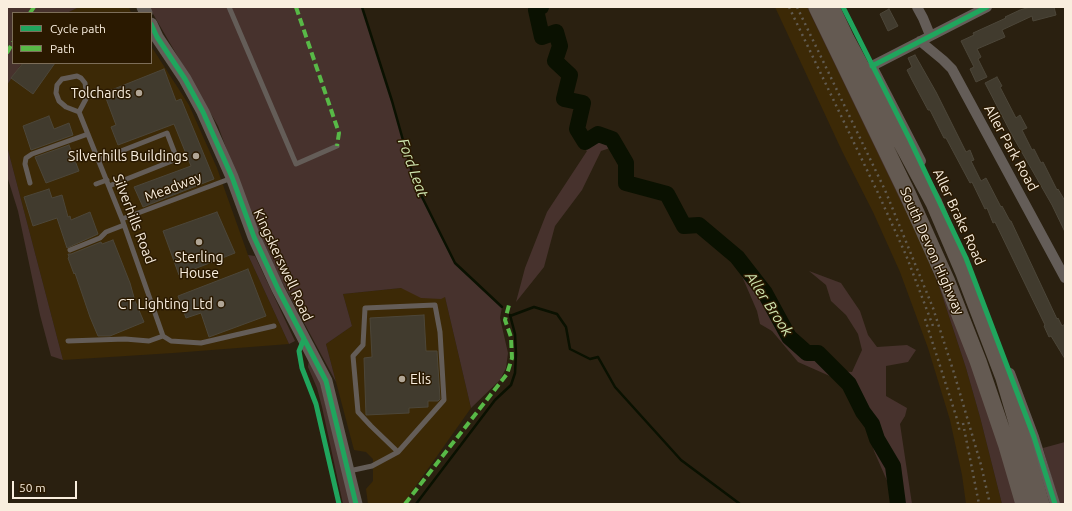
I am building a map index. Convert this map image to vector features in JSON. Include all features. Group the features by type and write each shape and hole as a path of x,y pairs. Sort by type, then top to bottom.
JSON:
{"highway":[{"name":"South Devon Highway","path":"817,7 908,195 947,282 978,361 1007,446 1024,504"},
{"name":"South Devon Highway","path":"831,7 846,39 934,203 955,252 1004,378 1042,504"}],"street":[{"path":"917,7 930,36"},
{"name":"Aller Brake Road","path":"987,7 872,66 910,140 966,258 1034,438 1055,504"},
{"name":"Kingskerswell Road","path":"152,26 157,37 185,79 203,112 232,178 254,238 278,289 326,381 356,504"},
{"name":"Aller Park Road","path":"920,41 952,69 1065,278"}],"lane":[{"path":"229,7 296,164 337,146"},
{"path":"76,76 81,78 85,83 88,97 79,112 66,107 59,101 56,94 57,85 62,79 76,76"},
{"name":"Silverhills Road","path":"79,112 123,222 164,336"},
{"path":"98,160 167,133 177,159 109,186"},
{"path":"30,183 25,164 26,158 32,154 88,134"},
{"name":"Meadway","path":"70,250 100,238 106,232 123,222 232,178"},
{"path":"96,184 106,180"},
{"path":"348,472 372,466 398,452 444,400 440,332 435,305 365,308 363,345 353,356 358,412 370,426 398,452"},
{"path":"68,341 126,339 149,341 164,336 171,341 202,342 274,326"}],"shaded area":[{"path":"7,7 79,7 69,12 12,12 12,64 21,64 7,85"},
{"path":"79,7 129,7 131,12 69,12"},
{"path":"149,7 362,7 416,183 455,263 502,307 500,318 508,353 506,368 500,380 471,408 445,297 441,299 421,298 401,288 343,294 352,326 326,344 336,382 261,243 218,126"},
{"path":"775,7 807,7 916,230 940,289 966,368 1002,504 966,504 962,475 950,420 928,348 900,272"},
{"path":"807,7 813,7 920,216 1019,504 1002,504 966,368 940,289 925,251"},
{"path":"152,48 189,105 217,168 248,255 289,344 63,360 7,146 7,85 21,64 152,64"},
{"path":"577,129 589,132 602,129 614,135 616,146 601,151 582,190 555,226 544,267 516,302 525,268 547,212 587,151 577,142"},
{"path":"7,146 63,360 51,356 40,315 18,211 7,176"},
{"path":"248,255 255,256 295,341 289,344"},
{"path":"737,257 765,293 789,337 807,352 818,355 839,371 852,372 862,350 858,334 846,315 831,301 826,285 809,271 841,283 860,311 868,335 877,347 907,345 916,350 908,362 886,366 886,396 907,408 905,416 900,424 912,504 893,504 888,483 874,451 866,421 841,381 798,362 772,331 760,324 757,311 741,274"},
{"path":"401,288 445,297 471,408 403,504 368,504 366,489 373,481 373,459 366,452 354,450 326,344 352,326 343,294"},
{"path":"309,359 319,379 351,504 343,504 322,407 317,388 308,367"},
{"path":"1065,442 1065,504 1059,504 1043,448"}],"building":[{"path":"1030,7 1054,7 1056,15 1033,21 1032,16 1002,30 1005,37 977,49 981,57 978,59 987,77 976,82 970,69 974,67 961,41 974,35 973,33 1006,18 1005,17"},
{"path":"889,9 898,26 888,31 880,14"},
{"path":"915,55 936,92 966,152 970,150 974,160 971,161 981,181 986,178 1001,207 1002,206 1011,221 1057,319 1058,318 1062,326 1065,324 1065,359 1051,336 1049,337 1044,326 1045,325 995,222 993,223 987,208 985,209 972,182 970,183 907,70 912,67 908,58"},
{"path":"22,64 54,64 33,94 11,78"},
{"name":"Silverhills Buildings","path":"164,69 176,101 181,99 214,179 143,207 134,187 191,166 174,124 118,145 111,127 116,125 104,93"},
{"path":"997,77 1002,86 1000,87 1016,118 1020,115 1027,128 1022,130 1032,150 1034,149 1041,163 1043,162 1057,190 1058,189 1065,201 1065,232 1052,205 1012,135 985,83"},
{"path":"49,116 54,129 69,123 73,135 31,150 23,126"},
{"path":"69,145 79,171 46,183 35,157"},
{"path":"49,189 52,198 62,195 68,217 70,216 71,220 90,212 98,234 67,248 57,218 33,226 24,197"},
{"name":"Sterling House","path":"217,212 235,253 179,275 163,231"},
{"path":"113,240 144,322 110,336 98,336 68,258 68,254 101,242 102,244"},
{"name":"CT Lighting Ltd","path":"248,269 266,316 209,337 201,313 186,318 178,296"},
{"name":"Elis","path":"424,315 426,351 437,351 440,399 438,401 428,401 428,407 409,408 409,413 366,415 364,358 372,357 370,318"}],"waterway":[{"name":"Ford Leat","path":"362,7 392,101 415,183 455,263 502,307"},
{"name":"Aller Brook","path":"541,7 536,10 542,37 556,32 560,46 555,61 570,75 564,99 583,103 577,129 585,142 598,134 612,139 626,163 626,183 667,194 684,226 699,225 737,257 765,293 789,337 807,353 818,353 849,384 863,412 872,424 877,439 893,466 898,504"},
{"path":"510,316 534,307 557,314 566,327 570,349 590,359 598,357 615,387 681,460 740,504"},
{"name":"Ford Leat","path":"416,504 495,400 511,385 515,373 516,354 515,334 510,315"}],"railway":[{"path":"789,7 906,255 933,326"},
{"path":"797,7 885,190 933,308 981,465 990,504"},
{"path":"925,319 957,419 960,433"},
{"path":"963,423 979,504"}],"marked path":[{"path":"31,12 34,7"},
{"path":"296,7 339,133 337,146"},
{"path":"7,53 12,44"},
{"path":"405,504 507,374 512,358 511,337 505,320 509,305"}],"cycle path":[{"path":"843,7 910,140 966,258 1034,437 1055,504"},
{"path":"872,66 987,7"},
{"path":"152,26 157,37 185,79 203,112 232,177 254,237 278,289 326,381 356,504"},
{"path":"304,339 299,351 302,368 316,404 339,504"}],"place":[{"name":"Tolchards","path":"139,93"},
{"name":"Silverhills Buildings","path":"196,156"},
{"name":"Sterling House","path":"199,242"},
{"name":"CT Lighting Ltd","path":"221,304"},
{"name":"Elis","path":"402,379"}]}
